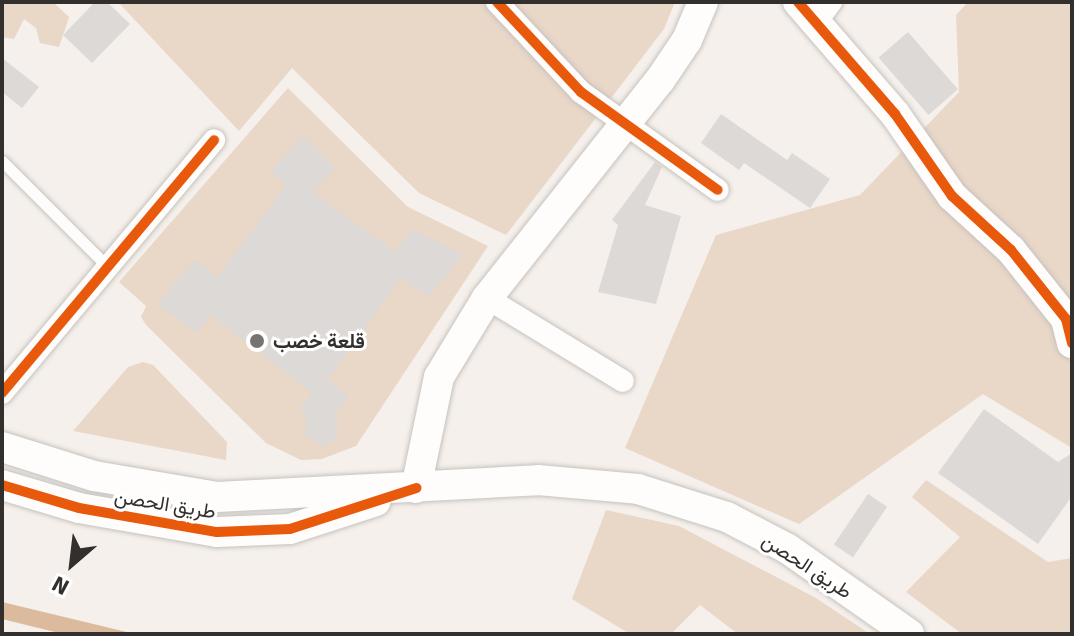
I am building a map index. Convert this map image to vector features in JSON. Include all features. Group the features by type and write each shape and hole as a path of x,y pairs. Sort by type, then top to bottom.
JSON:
{"street":[{"path":"497,2 581,92 621,125 718,190"},
{"path":"416,488 439,377 487,298 687,40 703,2"},
{"path":"815,9 895,114 952,196 1011,250 1066,319 1072,343"},
{"path":"2,393 214,140"},
{"path":"487,298 623,381"},
{"name":"طريق الحصن","path":"2,447 94,476 217,497 538,480 638,489 727,517 788,549 909,634"},
{"name":"طريق الحصن","path":"2,485 79,508 217,532 290,529 416,488"},
{"path":"2,498 72,516 217,532"}],"lane":[{"path":"2,161 108,267"}],"shaded area":[{"path":"2,2 53,2 69,17 59,47 40,43 36,28 24,19 14,39 2,37"},
{"path":"118,2 675,2 664,29 506,235 419,193 292,68 239,131"},
{"path":"968,2 1072,2 1072,448 983,394 799,524 625,448 716,235 860,195 959,92 956,15"},
{"path":"288,88 408,207 488,246 356,446 322,459 301,460 266,443 147,326 141,317 146,306 119,282"},
{"path":"143,362 153,365 227,442 226,460 73,431 128,367"},
{"path":"926,480 1048,562 1072,558 1072,634 962,634 906,592 960,537 912,497"},
{"path":"606,510 679,526 816,598 870,634 738,634 700,605 671,634 630,634 572,599"},
{"path":"2,602 135,634 63,634 2,619"}],"building":[{"path":"95,2 107,2 130,24 92,63 63,35"},
{"path":"908,32 958,89 928,115 879,58"},
{"path":"2,58 39,87 22,108 2,92"},
{"path":"721,114 787,160 792,153 830,179 810,208 744,163 739,170 701,143"},
{"path":"303,135 335,169 313,192 395,252 413,229 463,254 429,297 401,278 328,379 349,396 336,414 338,436 323,447 305,435 306,414 300,410 311,392 211,315 197,333 157,304 195,259 217,277 286,185 271,171"},
{"path":"655,162 662,167 645,205 681,216 656,304 598,292 618,225 612,220"},
{"path":"984,409 1058,462 1072,453 1072,496 1038,544 938,473"},
{"path":"868,494 887,507 853,557 834,545"}],"cycle path":[{"path":"497,2 581,92 718,190"},
{"path":"798,2 895,114 952,196 1011,250 1066,319 1072,343"},
{"path":"2,393 214,140"},
{"path":"2,485 79,508 217,532 290,529 416,488"}],"place":[{"name":"قلعة خصب","path":"257,341"}]}
